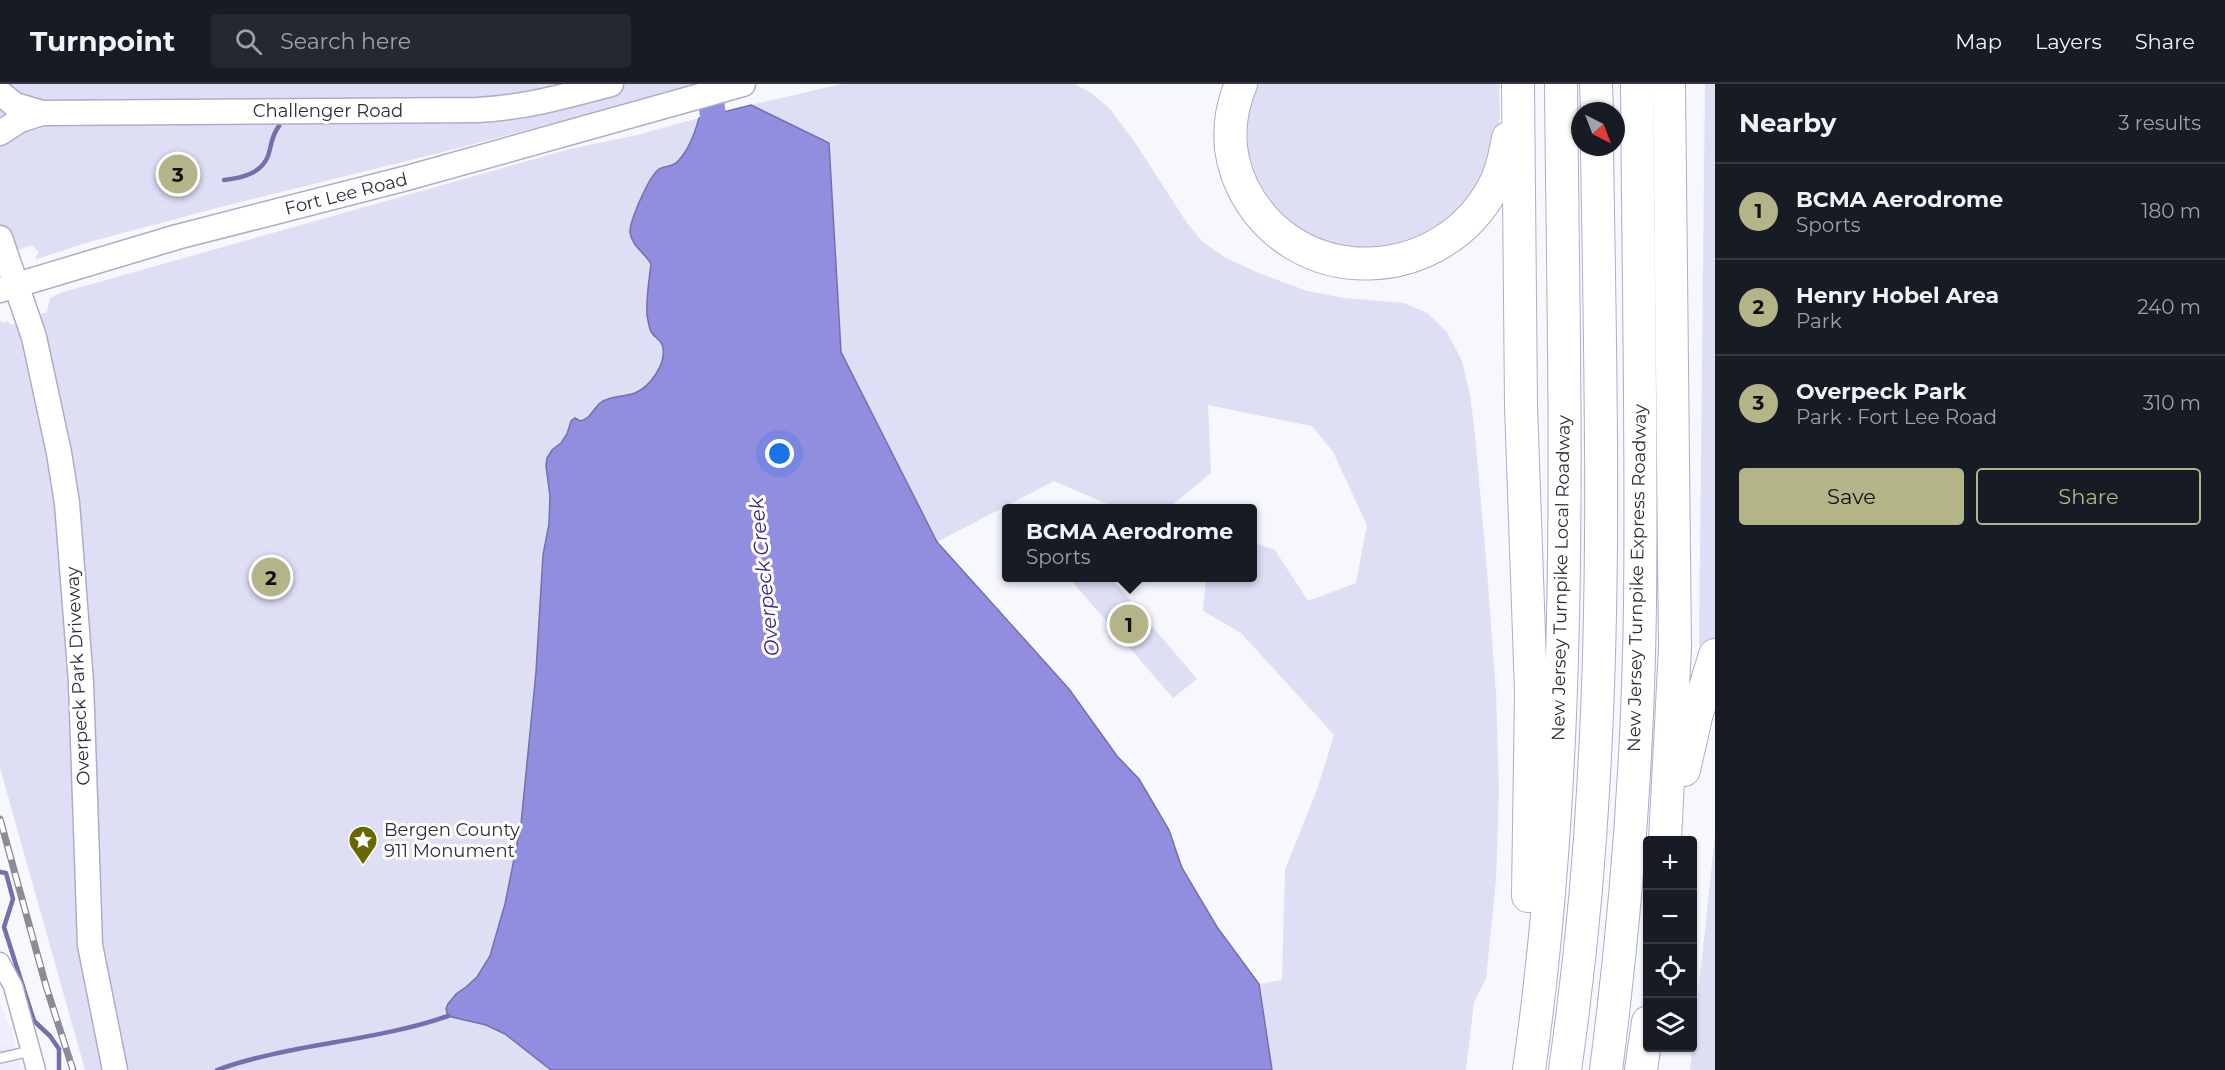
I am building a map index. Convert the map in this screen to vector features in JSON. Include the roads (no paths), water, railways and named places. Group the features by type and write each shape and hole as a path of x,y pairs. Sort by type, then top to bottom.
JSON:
{"highway":[{"path":"1241,84 1231,112 1230,145 1239,179 1256,209 1282,235 1303,248 1327,258 1360,264 1392,262 1421,254 1446,240 1468,221 1489,194 1502,166 1518,84"},
{"path":"1518,84 1521,405 1531,754 1529,882 1518,1026 1521,1070"},
{"name":"New Jersey Turnpike Local Roadway","path":"1528,1070 1550,882 1563,650 1561,84"},
{"path":"1596,84 1597,102"},
{"name":"New Jersey Turnpike Express Roadway","path":"1606,1070 1627,872 1638,683 1640,539 1637,84"},
{"path":"1666,836 1675,647 1669,84"},
{"name":"New Jersey Turnpike Express Roadway","path":"1565,1070 1587,873 1598,673 1601,432 1597,156"},
{"path":"1667,836 1696,717 1715,656"},
{"path":"1641,1070 1643,1052"}],"street":[{"name":"Challenger Road","path":"0,93 15,105 42,113 490,109 543,102 611,84"},
{"name":"Fort Lee Road","path":"8,288 177,237 462,163 743,84"},
{"path":"0,93 5,111 0,133"},
{"name":"Challenger Road","path":"0,133 20,120 42,113"},
{"name":"Overpeck Park Driveway","path":"0,238 8,288 28,313 39,355 68,503 81,682 90,945 115,1070"},
{"path":"0,962 13,986 8,1000 31,1051 36,1070"}],"lane":[{"path":"0,1058 31,1051"}],"water":[{"path":"751,105 829,143 841,352 937,542 1069,689 1117,756 1139,779 1169,830 1182,868 1217,927 1259,984 1272,1070 551,1070 505,1034 486,1025 448,1016 446,1009 448,1004 456,994 477,977 490,956 505,904 521,824 536,672 543,555 549,524 550,496 547,458 567,434 571,421 575,418 580,421 585,419 603,401 641,390 656,374 662,361 663,348 650,330 647,315 651,264 636,246 630,233 636,210 655,173 661,168 677,163 686,150 699,118"}],"waterway":[{"name":"Overpeck Creek","path":"709,84 717,148"},
{"path":"224,180 244,176 261,167 268,156 273,137 279,126"},
{"path":"0,872 6,873 13,899 4,927 34,1021 50,1036 59,1049 59,1070"},
{"path":"217,1070 274,1054 391,1032 448,1016"}],"railway":[{"path":"0,819 46,986 73,1070"}],"place":[{"name":"Overpeck Park","path":"178,174"},
{"name":"Henry Hobel Area","path":"271,577"},
{"name":"BCMA Aerodrome","path":"1129,624"},
{"name":"Bergen County 911 Monument","path":"363,866"}]}
